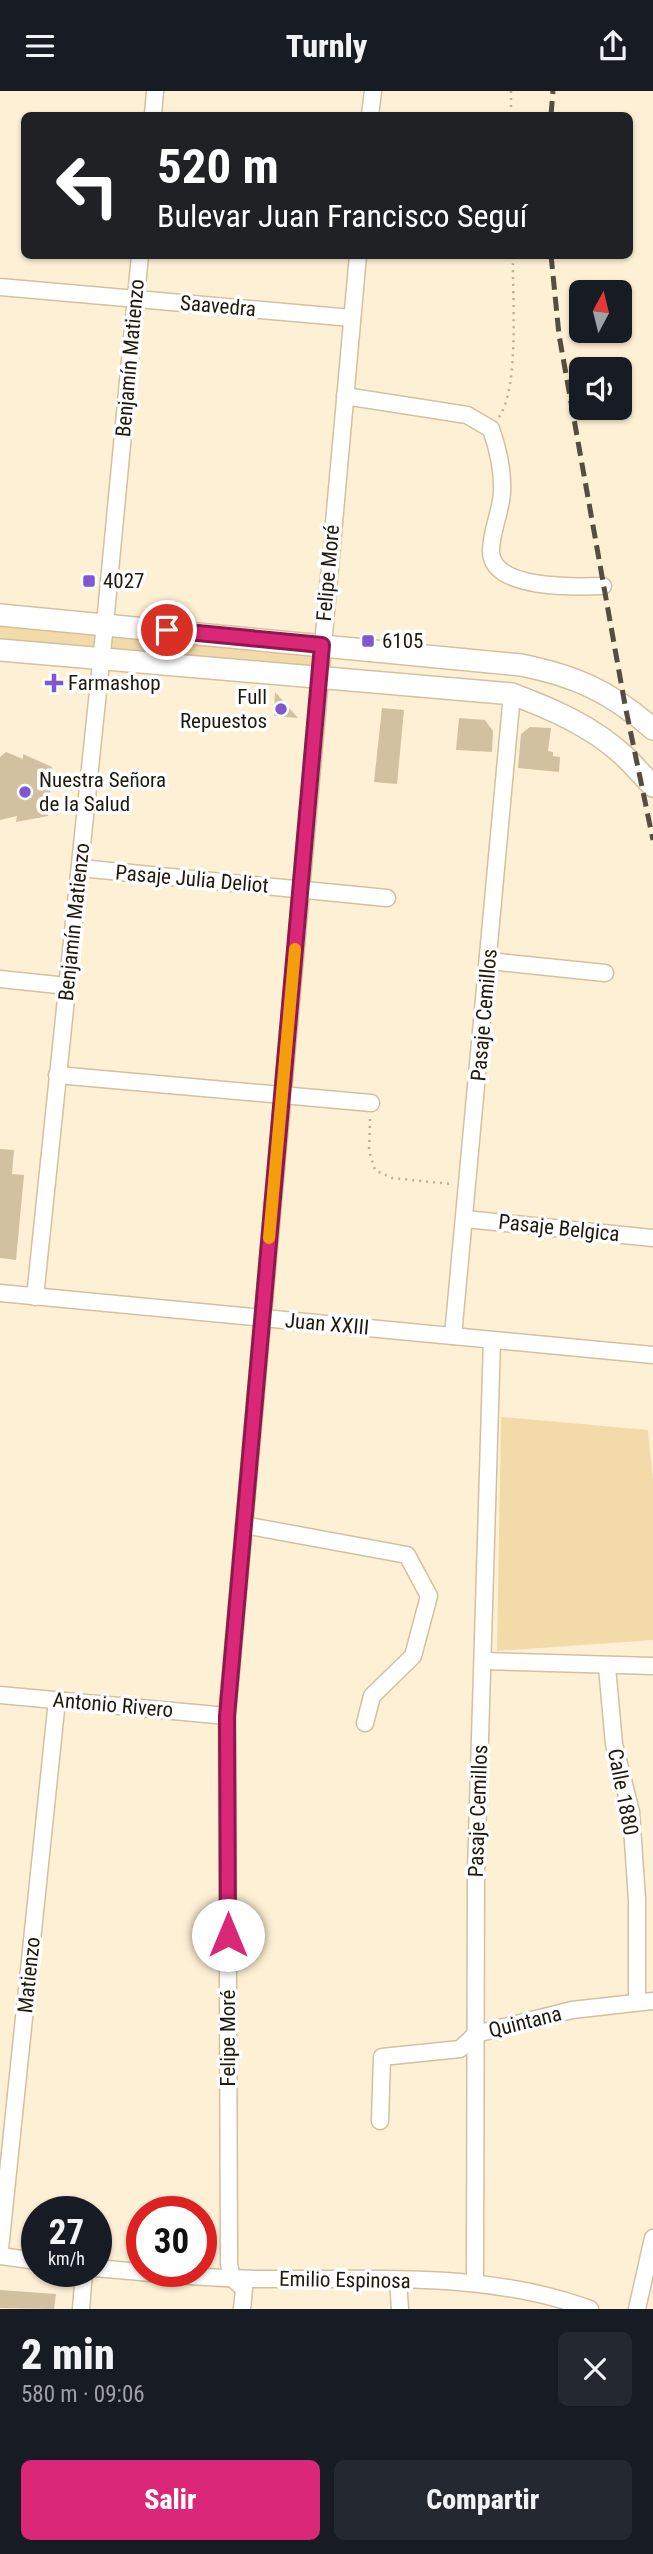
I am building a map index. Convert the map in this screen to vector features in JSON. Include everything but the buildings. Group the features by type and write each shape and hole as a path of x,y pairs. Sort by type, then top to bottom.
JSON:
{"main road":[{"path":"0,615 522,665 551,671 607,693 653,729"},
{"path":"0,650 512,694 570,719 597,735 623,755 653,786"}],"street":[{"path":"153,112 155,91"},
{"path":"370,112 373,91"},
{"name":"Benjamín Matienzo","path":"35,1297 102,658 139,259"},
{"name":"Felipe Moré","path":"242,2309 244,2289 232,2278 229,2251 227,1716 358,259"},
{"name":"Saavedra","path":"0,287 352,318"},
{"path":"345,396 467,415 491,429 498,451 502,493 491,553 494,564 502,574 526,581 566,587 603,586"},
{"name":"Pasaje Cemillos","path":"453,1336 512,694"},
{"name":"Pasaje Julia Deliot","path":"80,868 387,898"},
{"path":"489,961 605,973"},
{"path":"0,979 67,986"},
{"path":"57,1075 371,1103"},
{"name":"Pasaje Belgica","path":"465,1219 653,1238"},
{"name":"Juan XXIII","path":"0,1293 653,1355"},
{"name":"Pasaje Cemillos","path":"475,2281 476,1871 492,1340"},
{"path":"244,1525 407,1555 429,1596 413,1656 372,1696 365,1723"},
{"path":"484,1661 607,1667 653,1666"},
{"name":"Calle 1880","path":"607,1667 614,1744 631,1812 645,1900 645,2001"},
{"name":"Antonio Rivero","path":"0,1695 227,1716"},
{"name":"Matienzo","path":"0,2249 57,1700"},
{"name":"Quintana","path":"380,2121 382,2057 460,2049 476,2034 572,2010 645,2001"},
{"path":"638,2309 653,2238"},
{"path":"0,2256 21,2259"},
{"name":"Emilio Espinosa","path":"112,2268 232,2278 475,2281 561,2298 590,2309"},
{"path":"398,2281 400,2309"},
{"path":"80,2309 82,2287"}],"path":[{"path":"511,91 511,112"},
{"path":"491,429 507,405 512,372 513,259"},
{"path":"371,1103 369,1151 375,1170 392,1178 468,1185"}],"shaded area":[{"path":"0,615 322,645 319,677 0,650"},
{"path":"501,1417 648,1430 653,1480 653,1640 497,1651"}],"railway":[{"path":"551,112 553,91"},
{"path":"551,259 559,335 625,705 653,840"}],"slow traffic":[{"path":"269,1238 295,949"}],"place":[{"name":"4027","path":"89,581"},
{"name":"6105","path":"368,641"},
{"name":"Farmashop","path":"54,683"},
{"name":"Full Repuestos","path":"281,709"},
{"name":"Nuestra Señora de la Salud","path":"25,792"}],"route":[{"path":"167,630 322,645 227,1716 228,1935"}]}
